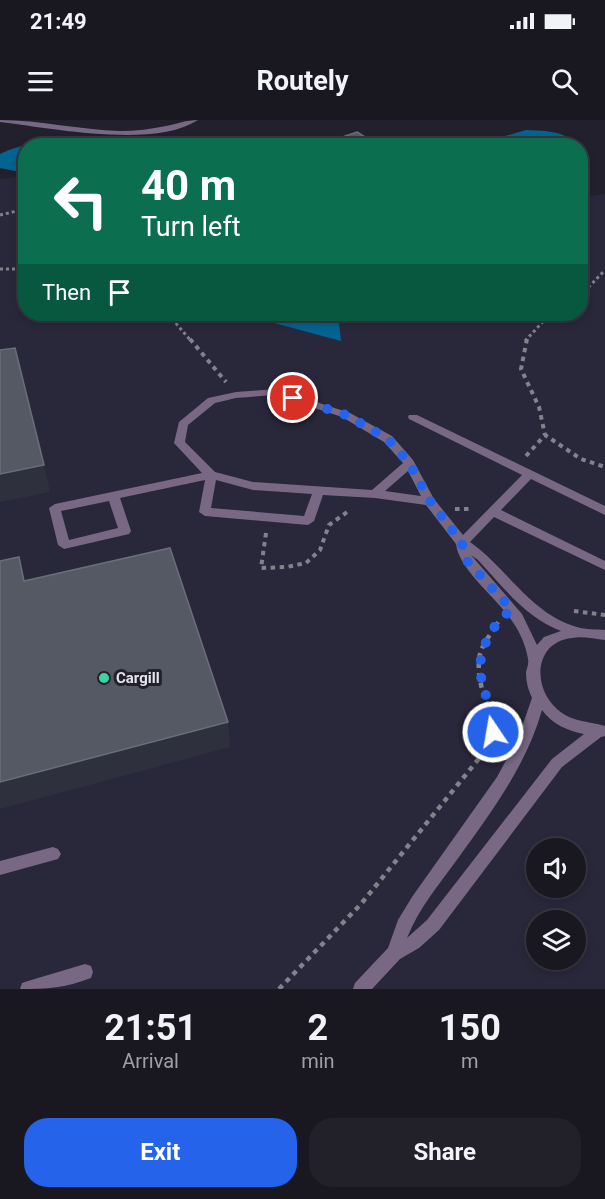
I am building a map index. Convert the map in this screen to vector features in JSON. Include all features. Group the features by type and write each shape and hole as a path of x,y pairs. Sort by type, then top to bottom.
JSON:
{"lane":[{"path":"0,120 118,133 159,129 194,120"},
{"path":"23,120 35,124"},
{"path":"211,475 179,443 183,424 212,400 236,395 276,392 346,415 388,439 409,463 430,501 462,543 482,557 536,613 550,622 576,632 605,635"},
{"path":"413,417 605,511"},
{"path":"375,494 409,463"},
{"path":"530,474 462,543 468,562 512,610 522,626 534,658"},
{"path":"211,475 205,512 308,521 318,492"},
{"path":"113,496 125,531 64,545 55,508 211,475 253,486 375,494 430,501"},
{"path":"492,511 605,566"},
{"path":"394,953 407,915 465,837 526,737 538,698 531,672 534,658 543,645 558,636 576,632"},
{"path":"533,686 542,702 557,716 576,726 601,731"},
{"path":"361,989 394,953 413,943 433,926 558,763 601,731"},
{"path":"0,868 53,854"},
{"path":"28,989 85,972"}],"path":[{"path":"0,215 18,211"},
{"path":"0,269 18,269"},
{"path":"588,288 605,270"},
{"path":"174,321 229,385"},
{"path":"544,321 525,342 521,369 539,407 545,435"},
{"path":"268,518 261,568 290,568 313,560 324,547 329,525 346,511 356,509"},
{"path":"564,608 605,615"},
{"path":"279,989 361,904 485,751 492,738 493,725 479,667 480,654 498,621 512,610"}],"shaded area":[{"path":"18,177 18,321 588,321 588,196 605,194 605,989 0,989 0,179"}],"water":[{"path":"526,130 558,133 569,138 506,138 505,136"},
{"path":"17,148 18,172 0,168 0,154"},
{"path":"273,321 339,321 341,341"}],"building":[{"path":"357,132 366,138 348,138 345,136"},
{"path":"15,348 44,465 0,474 0,350"},
{"name":"Cargill","path":"170,548 228,722 0,782 0,561 19,557 24,581"}],"place":[{"name":"Cargill","path":"104,678"}],"route":[{"path":"293,398 346,415 388,439 409,463 430,501 462,543 468,562 512,610 498,621 479,659 493,732"}]}
